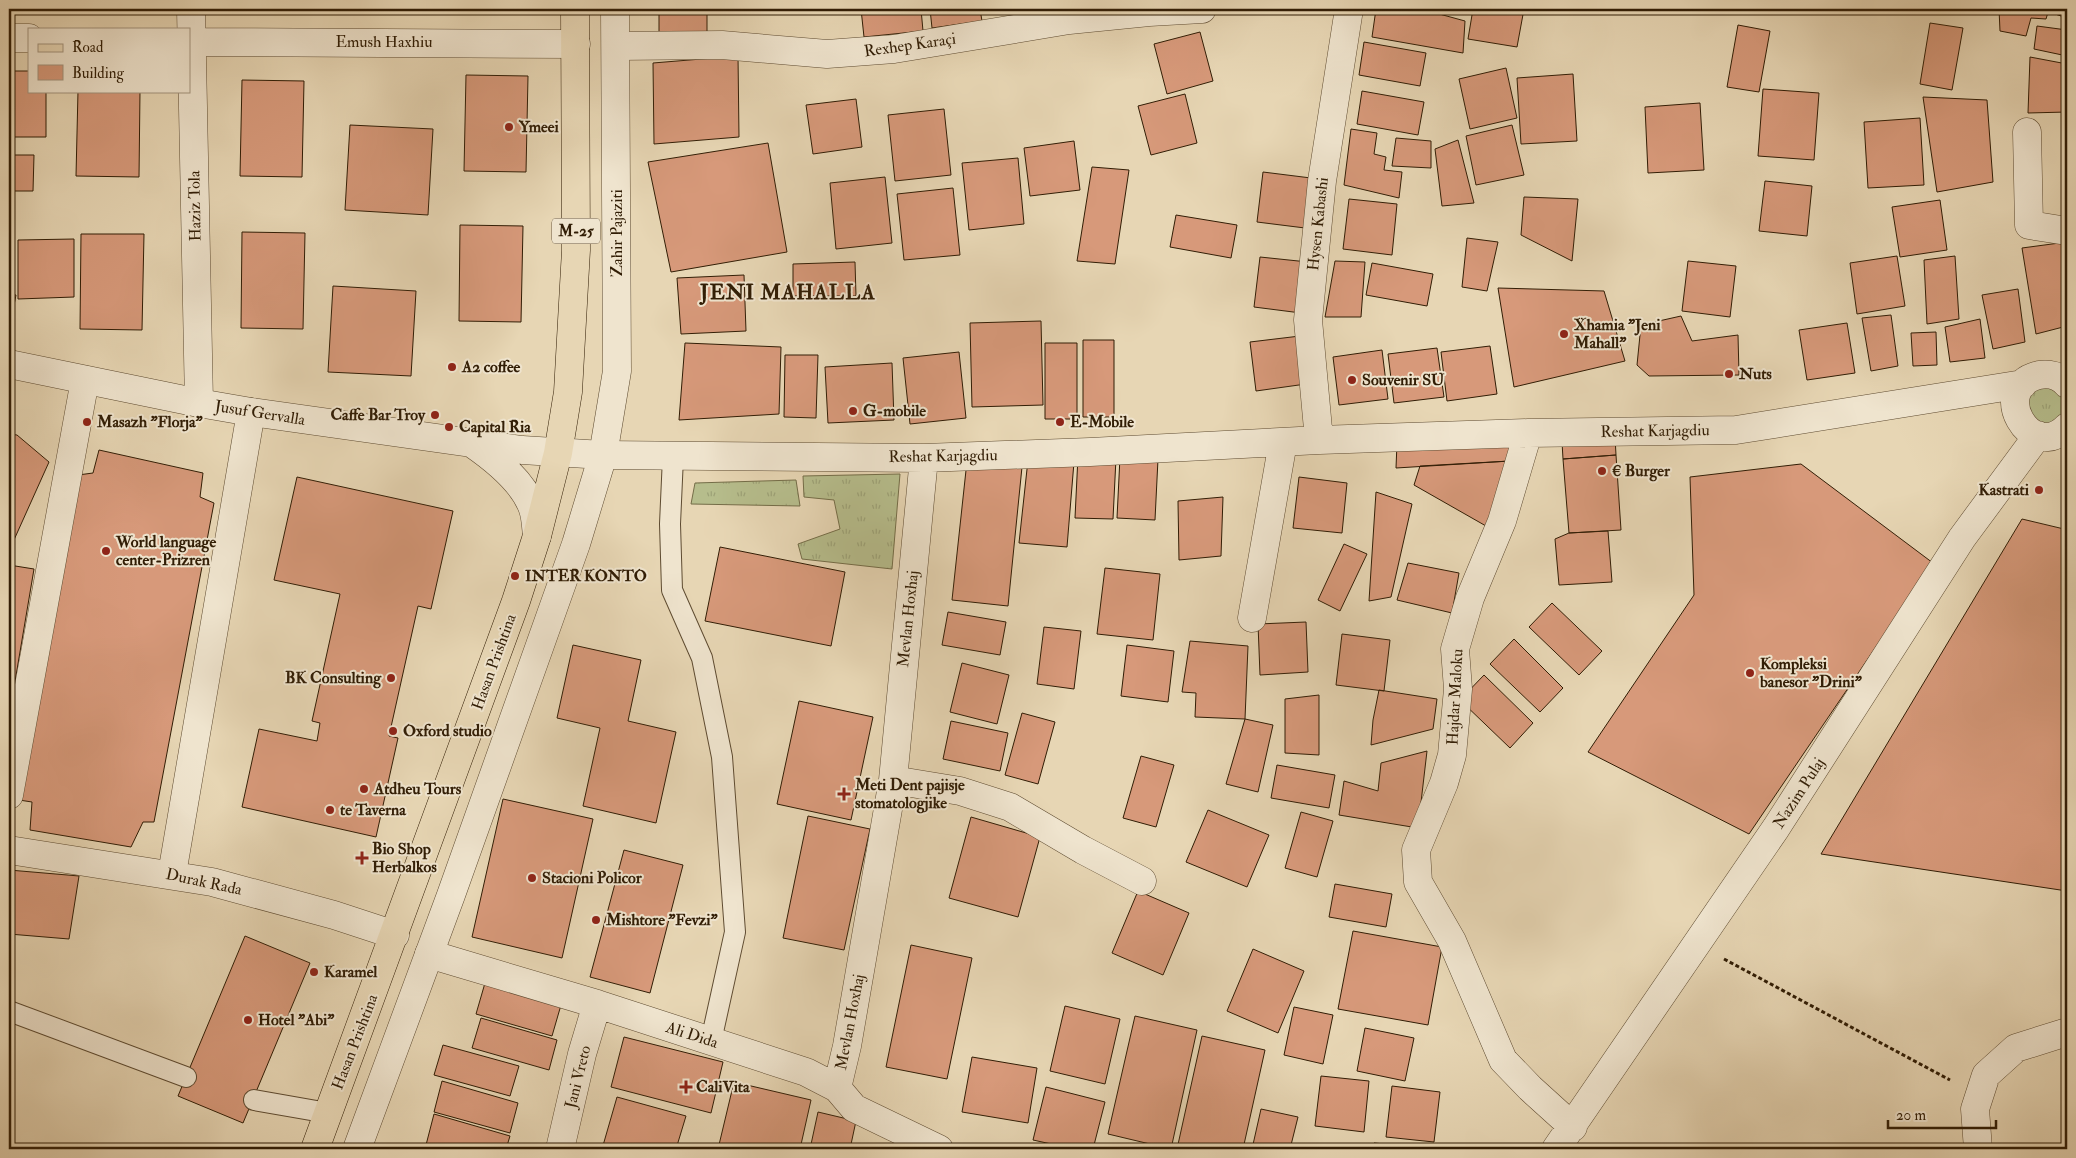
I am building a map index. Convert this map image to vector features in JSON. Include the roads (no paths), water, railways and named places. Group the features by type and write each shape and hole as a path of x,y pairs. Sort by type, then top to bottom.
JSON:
{"main road":[{"name":"M-25","path":"558,453 568,392 576,250 575,9"},
{"name":"Hasan Prishtina","path":"315,1149 516,601 537,536 558,453"}],"street":[{"name":"Haziz Tola","path":"191,9 190,42 199,404"},
{"name":"Zahir Pajaziti","path":"602,455 617,371 615,9"},
{"name":"Rexhep Karaçi","path":"616,46 722,45 827,54 894,49 1069,20 1202,9"},
{"name":"Hysen Kabashi","path":"1319,440 1308,320 1322,181 1349,9"},
{"path":"9,38 28,38"},
{"name":"Emush Haxhiu","path":"190,42 576,44"},
{"path":"2027,132 2029,225 2067,231"},
{"name":"Jusuf Gervalla","path":"9,364 199,404 251,412 473,444 558,453 602,455"},
{"name":"Reshat Karjagdiu","path":"602,455 924,458 1528,432 1736,430 2023,384 2030,379 2047,374 2066,380"},
{"path":"9,795 85,380"},
{"path":"2023,384 2016,398 2016,414 2025,428 2057,436"},
{"path":"172,874 251,412"},
{"name":"Hajdar Maloku","path":"1528,432 1502,521 1470,598 1455,649 1458,689 1452,755 1444,784 1416,850 1418,882 1452,941 1503,1060 1530,1088 1573,1127"},
{"name":"Nazim Pulaj","path":"1556,1149 1573,1127 1776,828 1962,538 2057,436"},
{"path":"1252,618 1283,442"},
{"path":"473,444 493,458 526,494 534,510 537,536"},
{"path":"357,1149 576,544 602,455"},
{"name":"Mevlan Hoxhaj","path":"845,1098 849,1036 893,780 924,458"},
{"path":"893,780 960,791 1010,807 1083,850 1142,881"},
{"name":"Durak Rada","path":"9,850 172,874 212,882 334,915 395,935"},
{"name":"Ali Dida","path":"429,954 597,1004 806,1072 845,1098 939,1149"},
{"name":"Jani Vreto","path":"560,1149 582,1054 597,1004"},
{"path":"1978,1149 1975,1109 1986,1075 2016,1048 2067,1032"},
{"path":"845,1098 893,1149"}],"lane":[{"path":"673,457 670,524 672,590 702,658 722,757 735,932 711,1042"},
{"path":"9,1011 186,1077"},
{"path":"254,1100 328,1113"}],"place":[{"name":"Ymeei","path":"509,127"},
{"name":"Xhamia \"Jeni Mahall\"","path":"1564,334"},
{"name":"A2 coffee","path":"452,367"},
{"name":"Nuts","path":"1729,374"},
{"name":"Souvenir SU","path":"1352,380"},
{"name":"G-mobile","path":"853,411"},
{"name":"Caffe Bar Troy","path":"435,415"},
{"name":"Masazh \"Florja\"","path":"87,422"},
{"name":"E-Mobile","path":"1060,422"},
{"name":"Capital Ria","path":"449,427"},
{"name":"€ Burger","path":"1602,471"},
{"name":"Kastrati","path":"2039,490"},
{"name":"World language center-Prizren","path":"106,551"},
{"name":"INTER KONTO","path":"515,576"},
{"name":"Kompleksi banesor \"Drini\"","path":"1750,673"},
{"name":"BK Consulting","path":"391,678"},
{"name":"Oxford studio","path":"393,731"},
{"name":"Atdheu Tours","path":"364,789"},
{"name":"Meti Dent pajisje stomatologjike","path":"844,794"},
{"name":"te Taverna","path":"330,810"},
{"name":"Bio Shop Herbalkos","path":"362,858"},
{"name":"Stacioni Policor","path":"532,878"},
{"name":"Mishtore \"Fevzi\"","path":"596,920"},
{"name":"Karamel","path":"314,972"},
{"name":"Hotel \"Abi\"","path":"248,1020"},
{"name":"CaliVita","path":"686,1087"}],"district":[{"name":"JENI MAHALLA","path":"788,292"}]}
